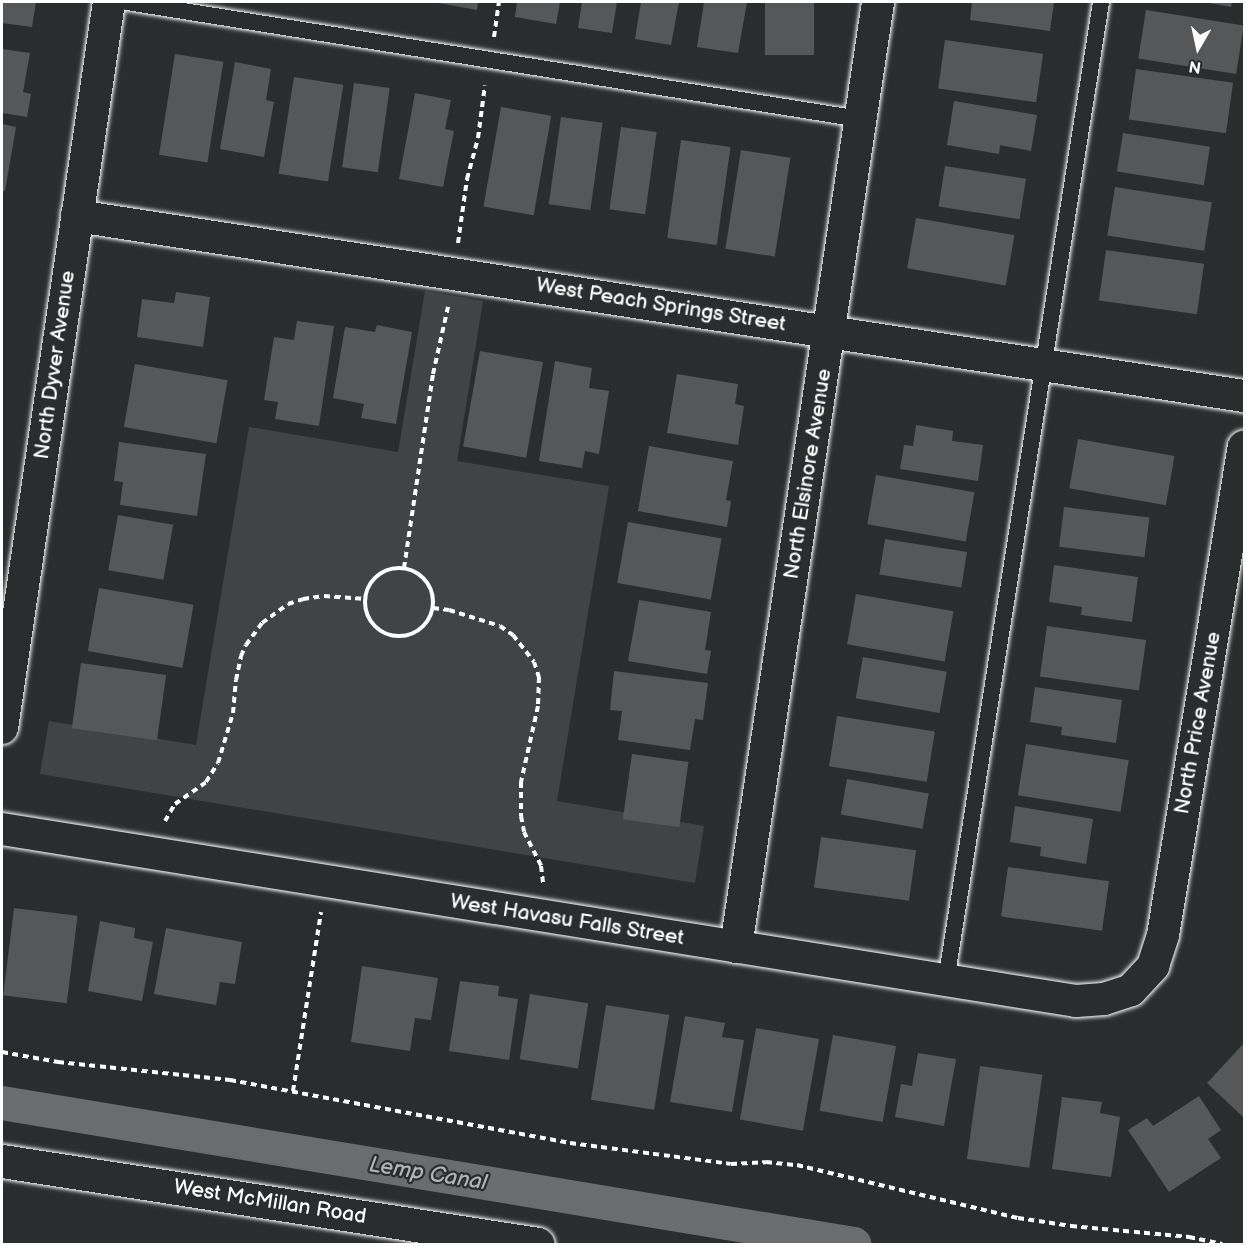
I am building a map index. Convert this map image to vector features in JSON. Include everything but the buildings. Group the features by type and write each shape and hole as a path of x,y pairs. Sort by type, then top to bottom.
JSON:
{"main road":[{"name":"West McMillan Road","path":"2,1161 456,1238 538,1245"}],"street":[{"name":"North Dyver Avenue","path":"2,728 109,2"},
{"name":"North Elsinore Avenue","path":"736,947 878,2"},
{"name":"West Peach Springs Street","path":"77,216 1245,396"},
{"name":"North Price Avenue","path":"1131,990 1153,966 1163,935 1245,447"},
{"name":"West Havasu Falls Street","path":"2,829 1076,1001 1104,999 1131,990"}],"lane":[{"path":"127,2 860,119"},
{"path":"946,981 1101,2"}],"path":[{"path":"404,568 433,374 454,274 467,179 478,138 499,2"},
{"path":"404,568 417,573 425,580 430,588 433,608 422,627 402,636 381,631 373,623 367,614 366,599 371,583 378,575 387,570 404,568"},
{"path":"145,852 175,804 201,786 214,772 233,712 236,680 242,656 246,645 262,624 288,604 303,598 324,596 366,599"},
{"path":"433,608 449,610 500,626 513,635 534,662 539,677 538,706 521,782 521,816 524,832 541,866 548,916"},
{"path":"293,1091 326,881"},
{"path":"2,1052 58,1062 184,1074 293,1091 423,1118 570,1143 731,1164 766,1162 797,1165 1018,1218 1071,1226 1189,1237 1222,1245"}],"shaded area":[{"path":"425,291 483,301 457,461 609,486 557,801 704,826 695,883 40,774 49,721 196,745 249,427 398,452"}],"waterway":[{"name":"Lemp Canal","path":"2,1103 854,1244"}]}
